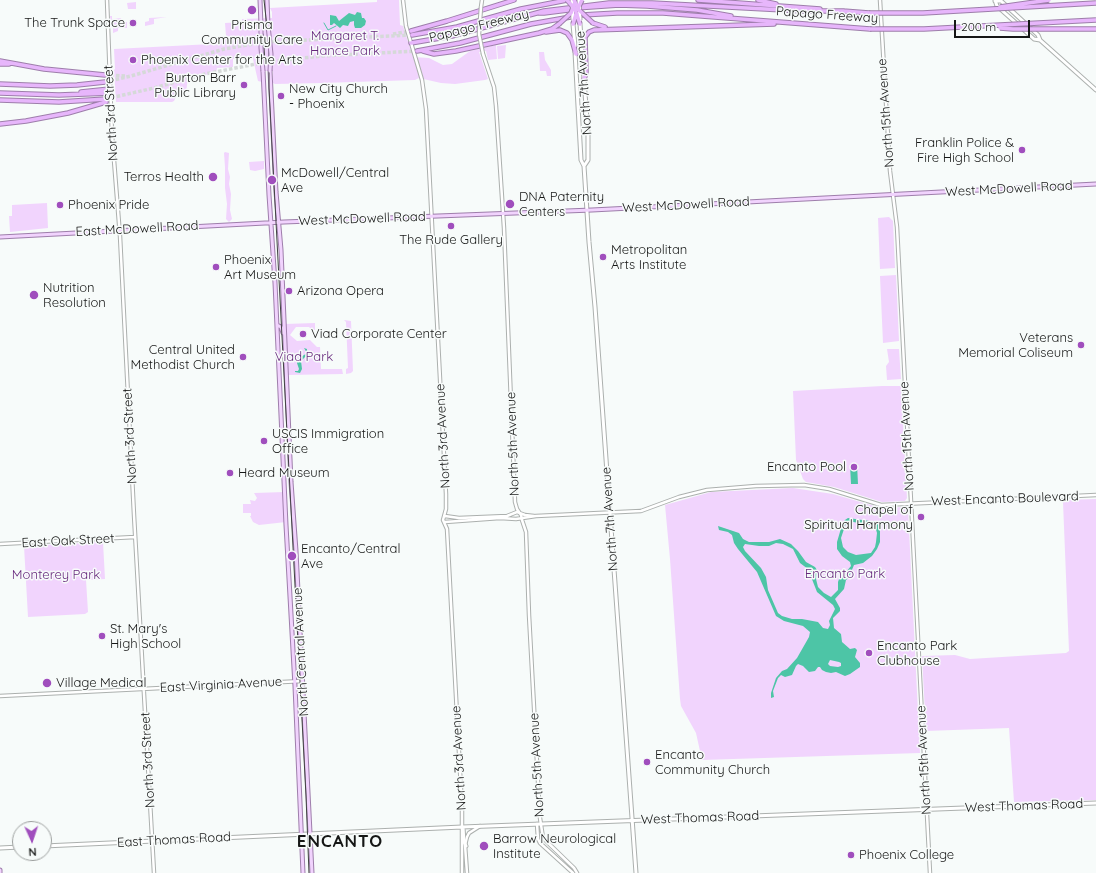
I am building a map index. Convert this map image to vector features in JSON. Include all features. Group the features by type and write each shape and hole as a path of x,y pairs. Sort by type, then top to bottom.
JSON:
{"highway":[{"name":"Papago Freeway","path":"514,0 411,33 438,31 521,9 567,0"},
{"path":"567,0 576,5 593,23 604,27 614,28"},
{"path":"539,33 552,29 559,24 582,0"},
{"name":"Papago Freeway","path":"698,0 869,13 923,13 1096,3"},
{"path":"758,0 768,1 783,6"},
{"path":"983,10 1020,3 1049,0"},
{"path":"413,43 440,38 544,11 584,5 633,3 803,11 844,11"},
{"path":"576,5 580,24"},
{"path":"574,24 576,5"},
{"path":"539,13 544,14 586,8 647,6 702,11 750,20"},
{"name":"Papago Freeway","path":"539,33 445,53 434,54 419,51 460,43 531,24 588,15 617,13 663,13 870,29 924,29 1096,20"},
{"path":"584,80 586,72 586,36 594,30 614,28 793,23"},
{"path":"989,26 1013,29 1096,29"},
{"path":"539,33 558,30 567,33 572,39 576,54"},
{"path":"0,61 74,73 105,75"},
{"path":"0,64 14,64"},
{"path":"0,84 50,86 105,82"},
{"path":"0,92 65,95 110,91"},
{"path":"0,100 59,102 106,100 68,113 0,124"},
{"path":"0,121 14,122"}],"main road":[{"name":"North Central Avenue","path":"260,0 285,514 299,682 312,873"},
{"name":"North Central Avenue","path":"267,0 268,25 272,54 270,71 275,185 277,222 281,250 291,482 296,550 303,873"},
{"path":"1040,40 1034,39 997,6 995,0 1001,1 1038,35 1040,40 1096,90"},
{"name":"North 7th Avenue","path":"574,24 581,160 584,166 586,211 636,873"},
{"name":"North 7th Avenue","path":"580,24 588,144 588,160 584,166"},
{"name":"West McDowell Road","path":"277,222 586,211 1096,184"},
{"name":"East McDowell Road","path":"0,237 277,222"},
{"path":"277,325 279,325 283,330 285,352"},
{"name":"West Thomas Road","path":"303,834 1096,803"},
{"path":"462,827 466,846"},
{"name":"East Thomas Road","path":"52,846 303,834"},
{"path":"0,848 12,847"}],"street":[{"name":"North 3rd Street","path":"107,0 110,91 145,689 154,873"},
{"name":"North 3rd Avenue","path":"403,0 406,25 413,43 424,87 446,500 443,520 447,529 448,538 462,827 462,873"},
{"name":"North 5th Avenue","path":"482,0 479,28 483,54 496,98 503,213 515,497 516,506 520,513 526,532 539,841 573,873"},
{"name":"North 15th Avenue","path":"880,0 892,194 897,227 930,873"},
{"name":"West Encanto Boulevard","path":"445,522 641,511 679,497 710,489 788,485 801,485 829,489 880,505 1096,495"},
{"name":"West Encanto Boulevard","path":"444,516 459,518 507,516 516,512 536,516"},
{"path":"524,526 525,520 529,517"},
{"name":"East Oak Street","path":"0,544 136,537"},
{"name":"East Virginia Avenue","path":"0,696 299,682"},
{"name":"North 5th Avenue","path":"539,824 542,838 577,873"},
{"name":"North 3rd Avenue","path":"466,873 466,846 468,835 480,826"}],"green space":[{"name":"Margaret T. Hance Park","path":"377,0 399,0 400,25 403,26 413,57 429,58 443,65 452,64 470,51 496,45 497,59 488,60 486,51 479,52 488,79 455,84 441,83 419,78 415,80 275,84 273,83 273,71 261,71 262,82 258,81 253,59 233,59 233,67 217,68 216,74 188,76 186,94 177,95 172,102 116,102 114,49 212,44 218,42 222,36 226,36 225,23 242,22 242,19 272,18 270,8 377,2"},
{"path":"136,2 136,9 128,9 127,3"},
{"path":"110,16 112,16 112,19 121,18 122,22 127,22 127,28 118,28 118,31 113,33 113,23 111,23"},
{"path":"167,17 154,19 154,24 145,26 145,22 149,21 149,18"},
{"path":"506,45 505,58 498,59 497,46"},
{"path":"539,52 544,52 545,60 551,70 551,76 547,76 546,71 540,71"},
{"path":"225,152 229,153 228,169 230,177 230,210 232,219 229,222 226,219 227,204 225,188"},
{"path":"264,161 264,169 255,171 250,170 249,162"},
{"path":"47,203 48,228 10,232 9,216 12,216 12,205"},
{"path":"889,217 893,221 895,268 880,269 878,218"},
{"path":"896,275 899,341 883,343 880,276"},
{"name":"Viad Park","path":"344,320 351,321 353,371 346,374 346,369 348,368 346,322"},
{"name":"Viad Park","path":"315,323 315,330 312,330 309,327 296,327 290,335 297,341 310,340 317,347 320,347 321,369 342,369 343,374 288,375 285,324"},
{"path":"887,349 899,349 901,379 887,380 886,366 889,362"},
{"path":"901,386 907,498 905,501 882,502 834,487 806,482 803,479 796,460 793,391"},
{"name":"Encanto Park","path":"793,488 833,494 881,508 905,507 908,509 920,753 702,760 696,733 681,706 665,505 711,492"},
{"path":"285,492 286,522 259,525 253,522 250,516 251,513 243,513 243,504 251,504 250,500 255,501 257,498 254,493"},
{"path":"1096,499 1096,800 1014,802 1009,728 926,731 922,656 955,655 970,659 1066,653 1069,651 1063,502 1064,500"},
{"name":"Monterey Park","path":"103,542 105,579 86,580 88,612 85,614 28,617 24,546"}],"shaded area":[{"path":"357,12 361,13 362,18 366,21 365,25 361,28 355,28 354,21 350,22 348,26 343,25 340,28 334,23 330,25 330,15 336,16 339,21 349,13 355,15"},
{"path":"307,353 301,361 302,369 300,373 295,372 299,369 297,363 298,359"},
{"path":"857,464 858,484 851,484 850,465"},
{"path":"848,518 877,522 880,528 880,542 877,549 872,556 863,563 854,565 849,577 846,580 844,589 835,599 840,611 833,618 834,628 841,634 842,642 850,649 855,648 857,650 855,657 860,663 860,667 845,676 836,672 826,672 820,667 818,667 815,671 809,672 803,666 798,664 792,675 785,677 781,675 778,678 773,691 774,697 771,698 771,693 776,678 797,658 809,637 810,632 803,626 784,621 776,616 757,572 738,549 734,543 732,535 728,532 719,530 718,526 739,533 743,539 749,542 769,542 780,539 791,544 806,562 815,567 817,570 816,579 818,587 831,597 838,590 840,576 851,566 850,562 842,556 837,549 837,542 845,520","holes":["848,521 875,526 877,533 876,542 871,553 856,555 848,552 843,547 841,538","776,543 783,544 793,549 800,563 808,569 817,592 833,605 835,609 829,621 830,625 828,629 823,628 818,622 792,619 778,613 768,590 766,577 761,568 743,547 745,544 769,546","830,660 841,663 841,666 830,666 828,664"]}],"waterway":[{"path":"324,23 328,30 336,26"}],"tunnel":[{"path":"393,34 411,31"},
{"path":"105,82 224,49 265,42 411,35"},
{"path":"106,99 205,74 266,62 322,56 417,51"},
{"path":"105,75 126,76"}],"tram line":[{"path":"264,0 269,45 269,88 309,873"},
{"path":"263,34 265,62"}],"place":[{"name":"Prisma Community Care","path":"252,10"},
{"name":"The Trunk Space","path":"133,23"},
{"name":"Phoenix Center for the Arts","path":"133,60"},
{"name":"Burton Barr Public Library","path":"244,85"},
{"name":"New City Church - Phoenix","path":"281,96"},
{"name":"Franklin Police & Fire High School","path":"1022,150"},
{"name":"Terros Health","path":"213,177"},
{"name":"McDowell/Central Ave","path":"272,180"},
{"name":"DNA Paternity Centers","path":"510,204"},
{"name":"Phoenix Pride","path":"60,205"},
{"name":"The Rude Gallery","path":"451,226"},
{"name":"Metropolitan Arts Institute","path":"603,257"},
{"name":"Phoenix Art Museum","path":"216,267"},
{"name":"Arizona Opera","path":"289,291"},
{"name":"Nutrition Resolution","path":"34,295"},
{"name":"Viad Corporate Center","path":"303,334"},
{"name":"Veterans Memorial Coliseum","path":"1081,345"},
{"name":"Central United Methodist Church","path":"243,357"},
{"name":"USCIS Immigration Office","path":"264,441"},
{"name":"Encanto Pool","path":"854,467"},
{"name":"Heard Museum","path":"230,473"},
{"name":"Chapel of Spiritual Harmony","path":"921,517"},
{"name":"Encanto/Central Ave","path":"292,556"},
{"name":"St. Mary's High School","path":"102,636"},
{"name":"Encanto Park Clubhouse","path":"869,653"},
{"name":"Village Medical","path":"47,683"},
{"name":"Encanto Community Church","path":"647,762"},
{"name":"Barrow Neurological Institute","path":"484,846"},
{"name":"Phoenix College","path":"851,855"}],"district":[{"name":"ENCANTO","path":"340,842"}]}
